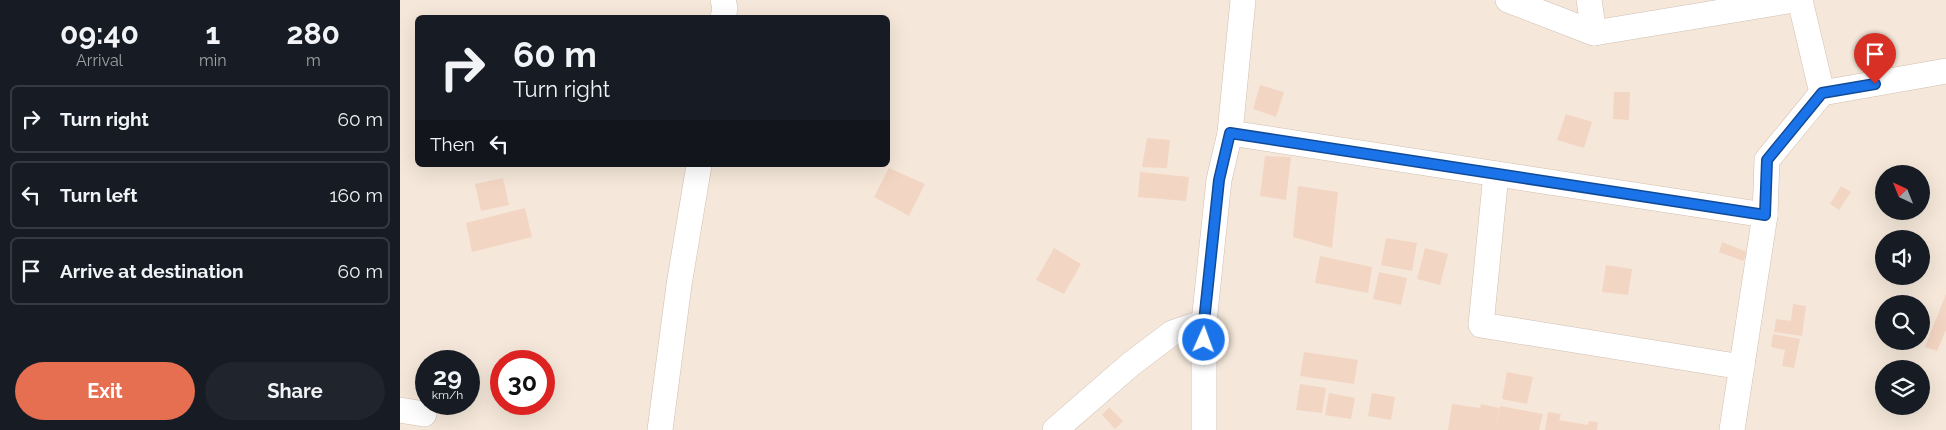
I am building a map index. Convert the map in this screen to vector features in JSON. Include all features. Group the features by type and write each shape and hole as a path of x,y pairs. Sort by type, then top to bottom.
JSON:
{"street":[{"path":"723,0 724,15"},
{"path":"1204,430 1204,322 1219,180 1230,133 1243,0"},
{"path":"1508,0 1594,33 1794,0"},
{"path":"1589,0 1594,33"},
{"path":"1800,0 1822,93"},
{"path":"1732,430 1765,215 1767,160 1822,93 1946,71"},
{"path":"1230,133 1765,215"},
{"path":"660,430 699,167"},
{"path":"1496,174 1481,325 1742,367"},
{"path":"1055,430 1131,364 1172,333 1204,322"}],"shaded area":[{"path":"400,0 1946,0 1946,430 400,430"}],"building":[{"path":"1260,85 1284,92 1276,117 1253,109"},
{"path":"1614,92 1630,92 1629,120 1613,119"},
{"path":"1566,114 1592,122 1584,148 1557,140"},
{"path":"1147,138 1170,140 1167,168 1142,167"},
{"path":"1265,156 1291,157 1286,200 1260,196"},
{"path":"889,168 925,184 909,216 874,197"},
{"path":"1140,172 1189,177 1186,201 1138,197"},
{"path":"503,178 509,205 481,211 475,184"},
{"path":"1298,186 1338,192 1332,248 1293,237"},
{"path":"1841,186 1851,192 1839,210 1830,204"},
{"path":"525,208 532,237 472,252 466,223"},
{"path":"1386,238 1417,243 1412,271 1381,265"},
{"path":"1722,242 1747,252 1743,261 1719,252"},
{"path":"1054,248 1081,264 1064,294 1036,280"},
{"path":"1425,248 1448,254 1440,285 1417,279"},
{"path":"1320,256 1372,267 1368,293 1315,283"},
{"path":"1606,265 1632,269 1628,295 1602,292"},
{"path":"1379,272 1407,278 1401,305 1373,299"},
{"path":"1946,294 1946,330 1937,351 1930,349 1930,334"},
{"path":"1793,304 1806,306 1802,336 1774,332 1776,319 1791,321"},
{"path":"1773,334 1800,339 1794,368 1782,366 1785,350 1771,347"},
{"path":"1304,352 1358,360 1354,384 1300,376"},
{"path":"1507,372 1533,377 1527,404 1502,399"},
{"path":"1300,384 1326,388 1322,413 1296,410"},
{"path":"1329,393 1355,398 1351,419 1325,415"},
{"path":"1372,393 1395,397 1391,420 1368,416"},
{"path":"1452,404 1480,408 1481,404 1499,408 1496,428 1500,406 1543,414 1539,430 1448,430"},
{"path":"1109,407 1123,421 1115,429 1102,415"},
{"path":"1548,412 1561,414 1559,420 1588,425 1589,421 1598,422 1597,430 1545,430"}],"route":[{"path":"1204,340 1204,322 1219,180 1230,133 1765,215 1767,160 1822,93 1875,84"}]}
